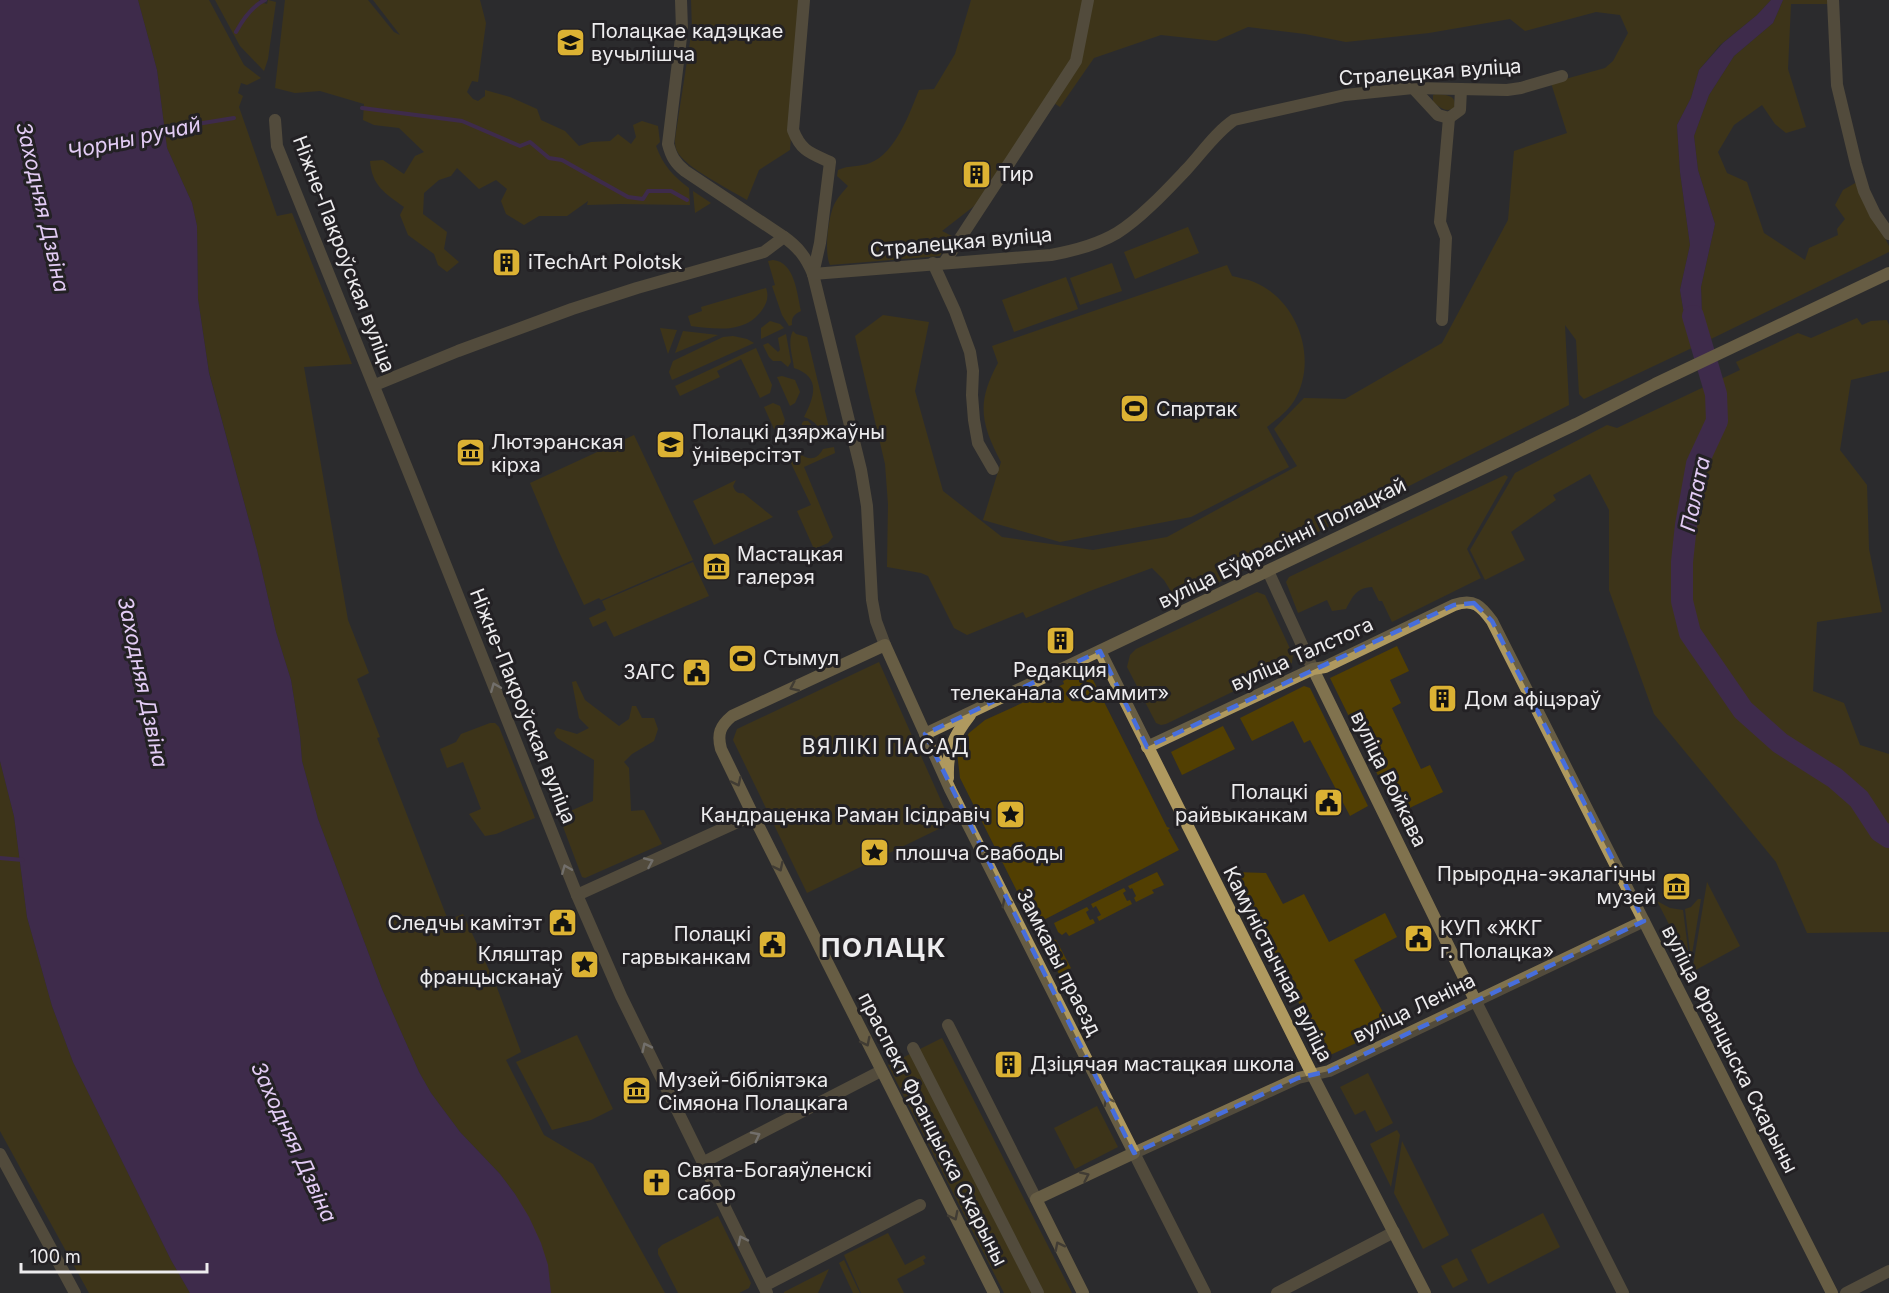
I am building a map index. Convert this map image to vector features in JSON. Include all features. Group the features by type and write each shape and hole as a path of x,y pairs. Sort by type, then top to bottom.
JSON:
{"street":[{"path":"681,0 682,29 668,144 670,155 685,171 784,237 806,258 813,274 861,470 867,506 872,600 876,621 885,645"},
{"path":"804,0 793,130 798,143 805,151 830,162 820,243 813,274"},
{"path":"993,469 978,443 972,395 974,371 970,352 938,263 1076,61 1088,0"},
{"path":"1833,0 1837,85 1845,119 1864,191 1875,214 1889,234"},
{"name":"Стралецкая вуліца","path":"813,274 1068,252 1103,240 1135,220 1185,171 1224,127 1234,120 1345,95 1413,88 1507,90 1562,76"},
{"path":"1413,88 1438,115 1449,118"},
{"path":"1442,320 1446,238 1440,222 1449,118 1460,110 1461,89"},
{"name":"Ніжне-Пакроўская вуліца","path":"275,120 277,146 375,385 577,895 621,996 766,1290"},
{"path":"375,385 458,351 572,309 764,252 784,237"},
{"name":"вуліца Еўфрасінні Полацкай","path":"925,734 1268,572 1791,318 1889,273"},
{"name":"вуліца Войкава","path":"1268,572 1475,1000 1623,1293"},
{"name":"вуліца Талстога","path":"1147,747 1313,669 1325,667 1454,605 1462,602 1474,603"},
{"name":"вуліца Францыска Скарыны","path":"1474,603 1484,610 1492,621 1832,1293"},
{"name":"Замкавы праезд","path":"885,645 948,786 1205,1293"},
{"name":"праспект Францыска Скарыны","path":"885,645 732,716 724,722 718,739 753,815 993,1293"},
{"name":"Камуністычная вуліца","path":"1100,651 1312,1074 1425,1293"},
{"path":"948,786 947,762 951,743 959,728 973,711"},
{"path":"577,895 753,815"},
{"name":"вуліца Леніна","path":"1036,1199 1298,1078 1329,1071 1644,921"},
{"path":"948,1025 1083,1293"},
{"path":"913,1048 1038,1293"},
{"path":"704,1162 881,1071"},
{"path":"0,1154 75,1293"},
{"path":"766,1290 920,1205"},
{"path":"1277,1293 1394,1232"},
{"path":"1846,1293 1889,1271"}],"highlighted area":[{"path":"1474,603 1492,621 1644,921 1329,1071 1298,1078 1134,1153 925,734 1100,651 1147,747 1454,605"}],"shaded area":[{"path":"138,0 209,0 244,65 261,78 247,85 241,83 238,93 243,96 239,107 277,216 292,213 352,364 304,367 348,620 369,673 357,679 380,737 377,738 448,920 463,914 496,985 521,1052 506,1060 544,1135 593,1164 665,1293 551,1293 515,1194 500,1174 460,1132 431,1093 419,1072 382,989 318,819 302,761 291,680 276,632 257,550 209,372 198,299 197,226 192,203 167,148 157,70"},
{"path":"215,0 259,0 267,4 268,0 276,2 268,59 264,71 240,46"},
{"path":"285,0 368,0 394,32 400,35 373,0 480,0 486,23 478,82 472,81 467,92 473,99 478,101 485,96 485,90 510,97 537,109 541,120 565,131 579,146 591,142 610,141 618,134 631,144 636,137 633,125 642,121 658,126 660,142 656,146 669,170 689,188 690,205 587,205 588,201 567,216 539,216 524,225 506,214 501,201 507,189 496,180 479,189 457,168 451,176 439,180 424,193 423,214 447,232 444,249 459,262 447,272 438,265 434,254 408,235 400,215 404,207 381,188 371,170 370,161 383,160 404,174 415,156 424,152 399,128 374,125 363,120 364,104 320,91 295,93 275,88"},
{"path":"691,0 801,0 790,150 759,170 747,200 698,171 681,157 676,149 675,142 692,29"},
{"path":"971,0 1771,0 1757,15 1720,45 1699,70 1691,98 1677,125 1680,172 1690,245 1680,290 1686,326 1694,347 1584,399 1579,394 1576,340 1565,325 1569,405 1178,603 1164,580 1152,568 1026,618 1023,612 967,635 954,628 928,576 887,567 888,504 885,464 855,336 883,315 929,322 915,391 943,491 1002,537 1093,550 1167,537 1297,466 1274,429 1304,398 1345,399 1442,343 1508,220 1514,151 1567,133 1551,83 1605,68 1613,61 1628,33 1620,15 1596,12 1525,31 1510,19 1429,33 1346,42 1248,27 1216,41 1161,35 1094,58 1060,107 1046,98 978,203 942,231 952,236 940,256 830,265 827,244 830,218 835,202 848,186 837,176 838,170 870,163 879,158 895,141 919,90 934,89 955,54"},
{"path":"1783,0 1827,0 1827,4 1791,4 1788,69 1806,127 1786,133 1775,124 1762,105 1734,125 1718,152 1727,173 1747,182 1764,233 1805,260 1809,248 1838,235 1837,229 1845,219 1835,205 1843,190 1857,182 1889,246 1889,252 1711,339 1702,315 1701,287 1715,224 1698,170 1694,136 1709,95 1734,56 1773,23"},
{"path":"1433,95 1453,98 1454,108 1445,110 1435,104"},
{"path":"693,191 711,203 695,213"},
{"path":"1188,227 1199,253 1135,279 1124,252"},
{"path":"773,260 786,266 796,288 801,311 796,313 792,325 789,326 782,315 772,286 775,285 768,261"},
{"path":"1112,263 1122,291 1080,305 1070,278"},
{"name":"Спартак","path":"1227,265 1232,276 1254,282 1282,302 1293,317 1300,333 1304,350 1301,385 1291,405 1267,427 1289,467 1191,517 1060,542 983,520 1001,462 985,425 984,413 986,390 998,363 992,346"},
{"path":"1066,277 1078,309 1014,332 1002,300"},
{"path":"766,288 765,305 755,318 747,323 720,329 691,326 688,316 702,311 701,307"},
{"path":"1857,318 1862,325 1871,321 1887,320 1889,325 1889,371 1851,380 1840,450 1867,485 1869,549 1882,612 1817,622 1813,691 1844,703 1860,745 1889,754 1889,932 1807,933 1776,862 1654,714 1609,590 1609,510 1590,474 1553,495 1556,500 1511,532 1525,560 1485,580 1470,550 1515,473 1607,425 1617,428 1740,370 1736,362 1798,333 1811,338"},
{"path":"770,321 784,328 761,339 761,328"},
{"path":"660,328 677,330 668,354"},
{"path":"683,331 718,335 675,353"},
{"path":"793,331 807,337 832,440 825,441 818,426 812,420 804,417 811,403 813,389 809,377 794,368 790,344"},
{"path":"786,334 791,362 788,367 781,361 773,361 763,345 768,343 778,352 780,350 778,338"},
{"path":"733,336 754,343 672,380 669,372 673,361 723,337"},
{"path":"756,348 772,385 770,393 760,398 741,359 717,371 720,377 680,396 675,386"},
{"path":"782,376 795,380 800,392 795,403 790,406 777,377"},
{"path":"773,403 780,406 785,420 783,425 774,429 764,407"},
{"path":"808,421 821,436 817,441 807,441 804,437 802,423"},
{"path":"634,435 693,560 601,600 599,598 584,605 530,483"},
{"path":"834,447 835,453 804,467 833,537 828,543 814,549 797,511 811,505 788,457 799,453 812,458 823,449"},
{"path":"1505,475 1508,477 1467,549 1481,578 1392,622 1372,587 1359,591 1346,609 1332,611 1327,600 1298,613 1286,582 1289,577"},
{"path":"736,480 733,486 737,492 743,493 773,517 714,545 693,501"},
{"path":"693,562 709,596 614,637 606,621 593,627 589,618 606,610 602,601"},
{"path":"1257,592 1265,595 1293,655 1292,663 1166,724 1156,723 1127,667 1130,655 1136,649"},
{"path":"1397,646 1409,671 1390,680 1401,703 1392,708 1421,769 1430,765 1443,792 1397,814 1330,678"},
{"path":"879,662 951,823 807,893 733,740 737,729"},
{"path":"1085,670 1089,672 1167,827 1170,828 1168,830 1179,850 1034,925 960,778 957,752 961,742 985,720 1064,684 1063,681"},
{"path":"576,681 585,700 619,726 629,719 632,706 636,706 642,718 654,718 658,729 654,741 632,754 624,762 629,768 631,811 644,810 662,844 585,878 582,877 559,816 593,801 594,760 557,738 554,733 557,728 577,734 589,728 579,718 572,682"},
{"path":"1304,686 1310,688 1368,806 1350,816 1310,740 1304,743 1293,721 1252,741 1240,718"},
{"path":"495,723 499,727 535,818 496,834 485,836 469,814 481,809 463,762 447,768 440,749 456,742 461,734"},
{"path":"1223,726 1235,749 1182,775 1171,752"},
{"path":"0,761 14,816 27,917 52,1006 73,1062 171,1260 190,1293 89,1293 0,1131"},
{"path":"1157,872 1164,885 1152,890 1154,893 1136,902 1132,888 1128,886"},
{"path":"1233,872 1266,873 1283,904 1304,894 1329,942 1385,913 1397,937 1354,960 1384,1014 1391,1014 1395,1017 1395,1025 1326,1057"},
{"path":"1707,882 1740,946 1692,972"},
{"path":"1124,888 1126,891 1123,893 1127,901 1130,900 1132,904 1099,921 1097,917 1101,915 1096,906 1093,908 1091,904"},
{"path":"1698,899 1701,899 1691,960 1685,909 1691,907"},
{"path":"1657,901 1670,908 1683,910 1690,965"},
{"path":"1087,907 1089,910 1086,912 1090,920 1093,919 1095,923 1069,936 1066,932 1062,935 1058,932 1054,923"},
{"path":"1038,933 1056,940 1071,968 1060,976"},
{"path":"577,1035 613,1109 591,1120 552,1130 516,1062"},
{"path":"942,1038 1072,1293 1004,1293 888,1065"},
{"path":"1368,1073 1393,1123 1376,1132 1365,1110 1355,1115 1340,1087"},
{"path":"1097,1106 1118,1147 1075,1169 1054,1128"},
{"path":"1397,1130 1400,1135 1391,1187 1370,1144"},
{"path":"1402,1141 1449,1235 1423,1249 1394,1193"},
{"path":"1543,1213 1560,1247 1488,1284 1471,1250"},
{"path":"718,1216 751,1283 749,1288 739,1293 678,1293 658,1254 658,1249"},
{"path":"888,1233 905,1265 924,1255 925,1264 897,1279 904,1293 861,1293 844,1255"},
{"path":"1457,1258 1468,1280 1453,1288 1441,1266"},
{"path":"844,1260 860,1293 853,1293 839,1263"},
{"path":"829,1269 818,1293 784,1293 784,1292"}],"water":[{"name":"Заходняя Дзвіна","path":"0,0 138,0 157,70 167,148 192,203 197,226 198,299 209,373 257,550 276,632 291,680 302,761 318,819 382,989 419,1072 431,1093 460,1132 500,1174 529,1217 548,1265 551,1293 190,1293 171,1260 73,1062 52,1006 27,917 14,816 0,761"},
{"path":"1771,0 1783,0 1773,23 1734,56 1709,95 1694,136 1698,170 1715,224 1701,287 1702,315 1711,339 1694,347 1686,326 1680,290 1690,245 1680,172 1677,125 1691,98 1699,70 1723,43 1757,15"}],"waterway":[{"path":"236,32 248,13 265,0"},
{"name":"Чорны ручай","path":"362,108 462,121 520,146 530,142 549,158 562,160 628,197 643,199 648,191 671,191 687,200"},
{"name":"Чорны ручай","path":"160,130 234,118"},
{"name":"Палата","path":"1693,316 1716,394 1717,421 1697,464 1686,525 1682,562 1682,601 1690,633 1743,710 1780,743 1835,778 1859,799 1880,831 1889,837"},
{"path":"0,858 23,860"}],"place":[{"name":"Полацкае кадэцкае вучылішча","path":"570,42"},
{"name":"Тир","path":"977,174"},
{"name":"iTechArt Polotsk","path":"507,262"},
{"name":"Спартак","path":"1135,409"},
{"name":"Полацкі дзяржаўны ўніверсітэт","path":"671,444"},
{"name":"Лютэранская кірха","path":"470,453"},
{"name":"Мастацкая галерэя","path":"716,566"},
{"name":"Редакция телеканала «Саммит»","path":"1060,640"},
{"name":"Стымул","path":"742,658"},
{"name":"ЗАГС","path":"696,672"},
{"name":"Дом афіцэраў","path":"1443,699"},
{"name":"Полацкі райвыканкам","path":"1329,803"},
{"name":"Кандраценка Раман Ісідравіч","path":"1011,815"},
{"name":"плошча Свабоды","path":"874,853"},
{"name":"Прыродна-экалагічны музей","path":"1677,886"},
{"name":"Следчы камітэт","path":"563,923"},
{"name":"КУП «ЖКГ г. Полацка»","path":"1419,939"},
{"name":"Полацкі гарвыканкам","path":"772,945"},
{"name":"Кляштар францысканаў","path":"584,965"},
{"name":"Дзіцячая мастацкая школа","path":"1009,1064"},
{"name":"Музей-бібліятэка Сімяона Полацкага","path":"637,1091"},
{"name":"Свята-Богаяўленскі сабор","path":"656,1182"}],"district":[{"name":"ВЯЛІКІ ПАСАД","path":"886,746"},
{"name":"ПОЛАЦК","path":"884,947"}]}
